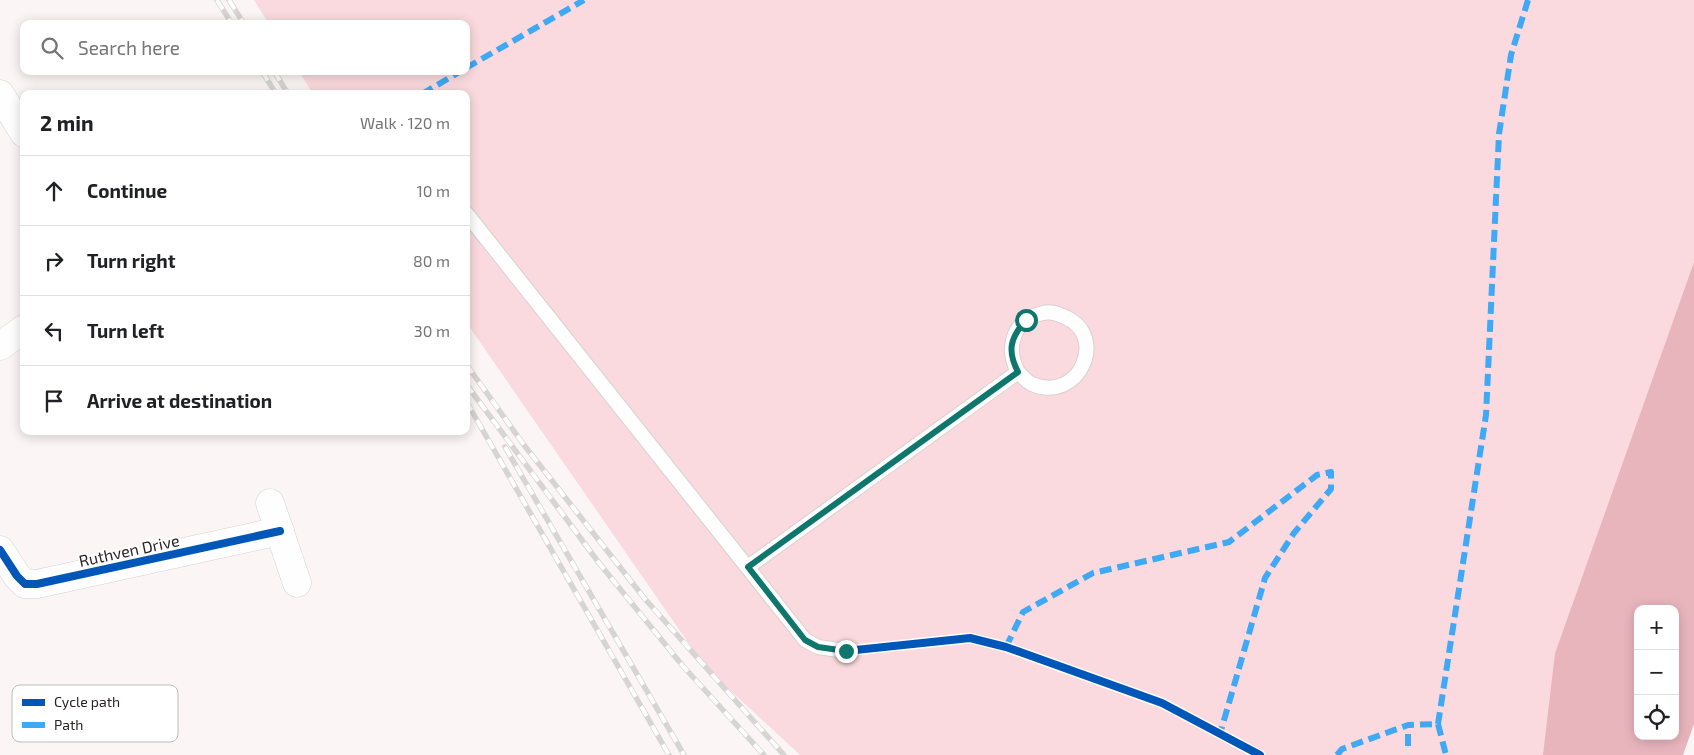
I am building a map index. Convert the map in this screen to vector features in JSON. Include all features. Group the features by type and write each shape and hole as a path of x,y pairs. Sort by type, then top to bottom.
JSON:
{"street":[{"path":"0,94 20,126"},
{"path":"0,346 20,332"},
{"path":"270,503 297,583"},
{"name":"Ruthven Drive","path":"0,550 17,576 25,584 37,584 280,531"}],"lane":[{"path":"470,218 805,640 818,647 846,651"},
{"path":"1048,312 1056,313 1071,319 1081,331 1086,343 1084,365 1080,372 1066,384 1054,388 1044,388 1030,384 1018,372 1012,360 1011,349 1017,330 1026,320 1035,315 1048,312"},
{"path":"748,567 1018,372"}],"path":[{"path":"1407,755 1408,746"}],"shaded area":[{"path":"254,0 1694,0 1694,262 1555,653 1545,755 800,755 705,667 470,328 470,90 311,90 301,75 470,75 470,20 266,20"},
{"path":"1694,262 1694,724 1683,755 1543,755 1555,653"}],"railway":[{"path":"217,0 230,20"},
{"path":"229,0 242,20"},
{"path":"264,75 274,90"},
{"path":"276,75 286,90"},
{"path":"470,370 524,445 645,599 784,755"},
{"path":"470,389 599,563 682,665 764,755"},
{"path":"470,408 669,755"},
{"path":"505,447 684,755"}],"marked path":[{"path":"470,66 584,0"},
{"path":"1337,755 1342,749 1408,725 1438,724 1486,415 1499,134 1511,55 1528,0"},
{"path":"429,90 454,75"},
{"path":"1006,647 1023,612 1093,573 1229,542 1317,475 1331,472 1331,489 1294,533 1265,578 1220,734"},
{"path":"1438,724 1446,755"},
{"path":"1408,725 1408,746"}],"cycle path":[{"path":"0,550 17,576 25,584 37,584 280,531"},
{"path":"846,651 970,638 1006,647 1162,703 1260,755"}],"route":[{"path":"846,651 818,647 805,640 748,567 1018,372 1012,360 1011,349 1017,330 1026,320"}]}
